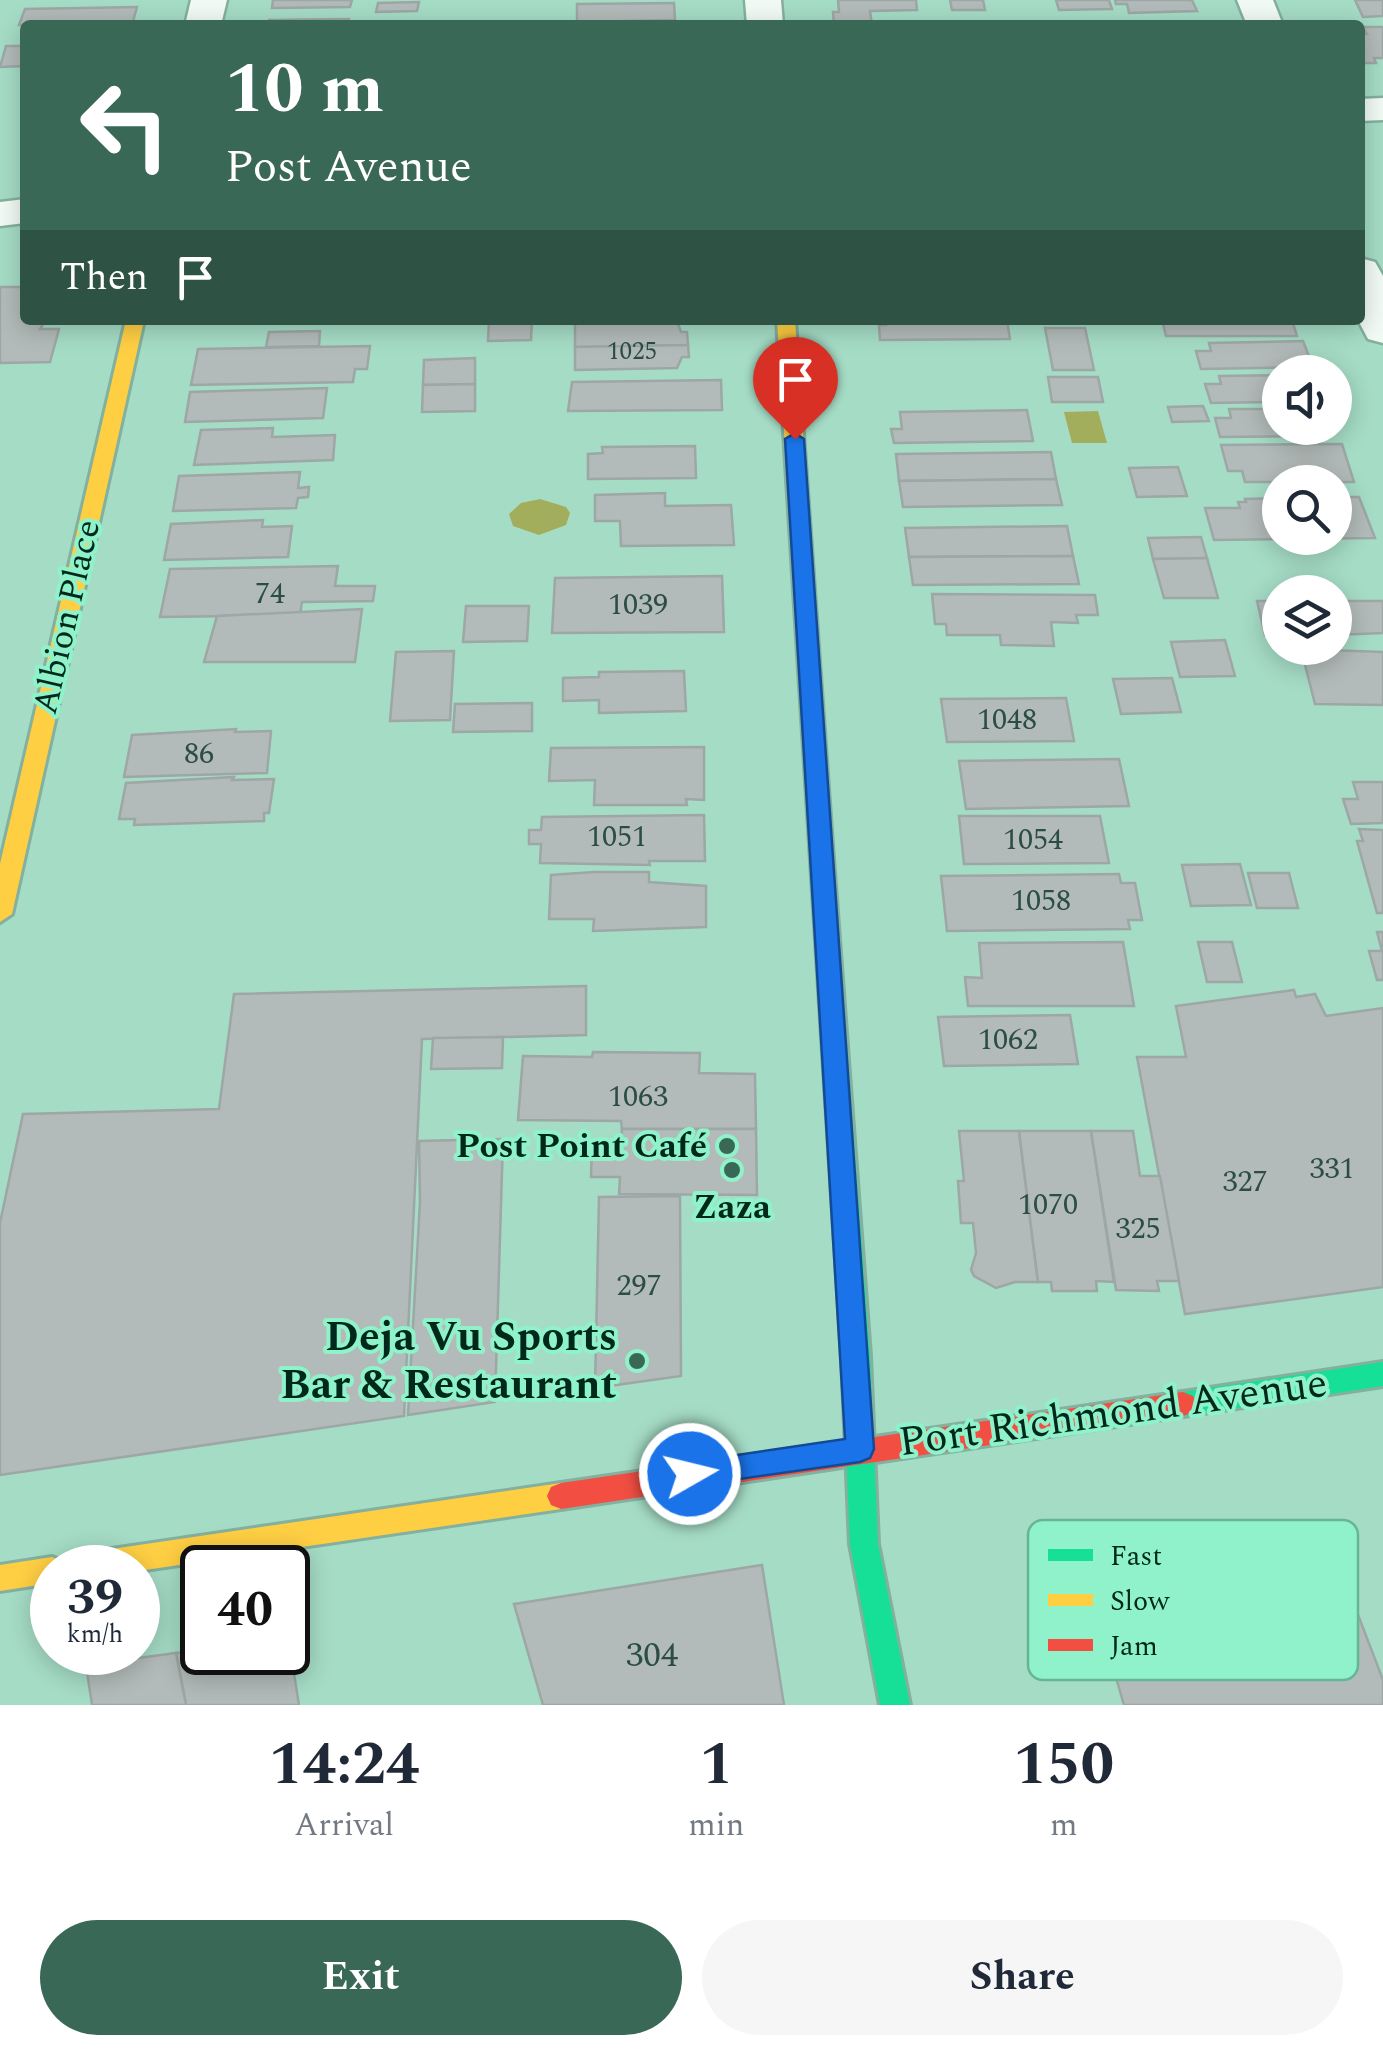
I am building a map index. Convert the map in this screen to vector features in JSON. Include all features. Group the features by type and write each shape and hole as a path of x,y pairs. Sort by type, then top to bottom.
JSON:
{"street":[{"path":"1365,284 1383,330"},
{"name":"Albion Place","path":"0,914 134,325"},
{"path":"786,325 864,1544 895,1705"},
{"name":"Port Richmond Avenue","path":"160,1555 1383,1374"},
{"path":"0,1578 30,1573"}],"shaded area":[{"path":"1098,411 1107,443 1072,443 1064,412"},
{"path":"540,499 566,507 570,513 566,525 539,535 513,526 509,514 521,503"}],"building":[{"path":"273,0 352,0 350,7 272,8"},
{"path":"838,0 916,0 917,10 870,11 871,20 834,20 833,12 839,12"},
{"path":"950,0 983,0 985,10 952,10"},
{"path":"1056,0 1109,0 1112,9 1059,10"},
{"path":"1115,0 1192,0 1197,11 1129,13 1127,4 1116,4"},
{"path":"1355,0 1383,0 1383,16 1363,17"},
{"path":"419,2 417,11 376,12 378,3"},
{"path":"674,3 675,20 577,20 577,4"},
{"path":"137,7 133,20 21,20 25,9"},
{"path":"1365,27 1383,27 1383,58 1374,58 1376,63 1365,63"},
{"path":"6,46 20,46 20,66 0,67"},
{"path":"0,287 20,287 20,325 59,329 50,362 0,363"},
{"path":"489,325 532,325 531,340 488,341"},
{"path":"575,325 678,325 681,332 687,332 688,345 575,347"},
{"path":"879,325 1008,325 1010,339 880,340"},
{"path":"1163,325 1294,325 1297,336 1166,336"},
{"path":"1045,328 1085,328 1094,370 1053,370"},
{"path":"320,331 319,346 266,347 269,332"},
{"path":"1303,341 1308,355 1262,355 1262,368 1201,369 1196,351 1211,351 1209,343"},
{"path":"688,345 689,357 682,357 677,368 575,370 575,347"},
{"path":"370,346 367,369 355,369 353,382 191,385 198,349"},
{"path":"475,358 475,384 423,385 424,360"},
{"path":"1262,375 1262,402 1211,403 1205,384 1221,384 1219,376"},
{"path":"1048,377 1098,377 1103,402 1052,402"},
{"path":"721,380 722,410 568,411 572,382"},
{"path":"475,384 475,411 422,412 423,385"},
{"path":"327,388 323,418 185,422 190,392"},
{"path":"1203,406 1209,421 1172,422 1168,407"},
{"path":"1229,409 1262,409 1262,437 1220,437 1215,418 1231,418"},
{"path":"1027,410 1033,441 894,443 891,429 902,429 900,412"},
{"path":"273,428 272,437 335,435 333,460 194,465 201,430"},
{"path":"1221,445 1342,445 1349,465 1262,465 1262,482 1245,482 1242,471 1228,471"},
{"path":"695,446 696,478 588,479 588,454 603,453 602,447"},
{"path":"1051,452 1056,479 899,481 896,454"},
{"path":"1178,467 1187,496 1137,497 1129,468"},
{"path":"300,472 298,488 309,487 308,497 298,498 296,508 173,511 179,476"},
{"path":"1056,479 1062,505 903,507 899,481"},
{"path":"665,493 665,506 731,505 734,545 621,546 620,521 595,521 595,495"},
{"path":"1352,497 1359,497 1375,538 1352,538"},
{"path":"1245,499 1262,499 1262,539 1214,540 1205,508 1240,508 1238,502 1246,502"},
{"path":"263,520 262,527 292,526 288,557 164,560 171,524"},
{"path":"1067,526 1073,556 909,557 905,528"},
{"path":"1201,537 1207,558 1153,559 1148,538"},
{"path":"1073,556 1079,584 913,585 909,557"},
{"path":"1207,558 1218,598 1164,598 1153,559"},
{"path":"338,566 335,586 375,586 373,601 302,602 300,615 160,617 170,569"},
{"path":"722,576 724,632 552,633 555,578"},
{"path":"932,594 1095,595 1098,615 1076,615 1078,623 1051,622 1054,646 1001,645 1000,635 947,635 946,624 935,624"},
{"path":"1352,601 1383,601 1383,633 1352,634"},
{"path":"466,606 529,606 527,641 463,642"},
{"path":"362,609 355,662 204,662 217,616"},
{"path":"1225,640 1235,676 1180,677 1171,642"},
{"path":"454,651 450,720 390,721 396,652"},
{"path":"1352,651 1383,652 1383,705 1315,704 1305,665 1352,665"},
{"path":"684,671 686,711 599,713 599,700 563,701 563,678 599,677 599,672"},
{"path":"1172,678 1181,712 1121,714 1113,679"},
{"path":"1066,698 1074,741 947,742 941,699"},
{"path":"532,703 532,731 453,732 455,704"},
{"path":"236,729 235,732 271,731 267,773 124,777 132,735"},
{"path":"704,747 704,800 686,799 687,805 594,805 595,780 549,781 551,748"},
{"path":"1119,759 1129,806 966,809 959,761"},
{"path":"234,777 232,780 274,779 269,813 264,813 264,821 134,825 135,819 119,819 126,783"},
{"path":"1353,782 1383,782 1383,823 1351,824 1343,799 1358,799"},
{"path":"704,815 705,861 649,861 650,865 540,863 541,844 529,844 529,830 541,830 542,817"},
{"path":"959,816 1100,816 1109,863 964,864"},
{"path":"1359,829 1383,830 1383,913 1377,913 1357,841 1363,841"},
{"path":"1240,864 1251,905 1191,906 1182,865"},
{"path":"649,872 649,882 706,886 706,927 593,931 594,919 549,919 551,875"},
{"path":"1248,873 1289,873 1298,908 1257,908"},
{"path":"1119,874 1121,883 1135,883 1142,920 1128,920 1130,929 947,931 941,876"},
{"path":"1377,932 1383,932 1383,980 1377,980 1369,951 1382,951"},
{"path":"1123,942 1134,1006 968,1006 965,977 982,978 979,943"},
{"path":"1198,942 1232,942 1242,982 1207,982"},
{"path":"586,986 586,1035 422,1039 404,1416 0,1475 0,1223 23,1114 219,1109 234,994"},
{"path":"1294,990 1296,997 1315,994 1326,1016 1383,1008 1383,1287 1185,1314 1137,1057 1186,1057 1176,1006"},
{"path":"1070,1015 1078,1064 944,1066 938,1017"},
{"path":"503,1037 502,1068 431,1069 433,1038"},
{"path":"593,1052 700,1053 699,1073 755,1074 756,1129 622,1129 621,1121 518,1120 523,1056 592,1057"},
{"path":"622,1129 756,1129 757,1195 619,1194 620,1177 591,1177 592,1146 621,1146"},
{"path":"959,1131 1019,1131 1038,1282 1015,1282 996,1288 974,1276 973,1223 961,1223 958,1181 964,1181"},
{"path":"1019,1131 1091,1131 1114,1282 1096,1281 1097,1291 1052,1291 1051,1282 1038,1282"},
{"path":"1091,1131 1133,1131 1140,1176 1160,1176 1179,1281 1157,1281 1159,1291 1116,1290"},
{"path":"503,1139 495,1402 408,1415 420,1202 419,1141"},
{"path":"680,1196 681,1376 595,1388 599,1197"},
{"path":"762,1565 784,1705 543,1705 514,1604"},
{"path":"1358,1615 1383,1680 1383,1705 1124,1705 1117,1680 1358,1680"},
{"path":"176,1653 186,1705 92,1705 88,1675 160,1675 160,1655"},
{"path":"180,1675 294,1675 299,1705 186,1705"}],"traffic: fast":[{"path":"821,845 856,1356 864,1544 895,1705"},
{"path":"1183,1404 1383,1374"}],"traffic: slow":[{"path":"0,914 134,325"},
{"path":"786,325 821,845"},
{"path":"160,1555 561,1496"},
{"path":"0,1578 30,1573"}],"traffic: jam":[{"path":"561,1496 1183,1404"}],"place":[{"name":"Post Point Café","path":"727,1146"},
{"name":"Zaza","path":"732,1170"},
{"name":"Deja Vu Sports Bar & Restaurant","path":"637,1361"}],"route":[{"path":"690,1474 860,1449 795,439"}]}
